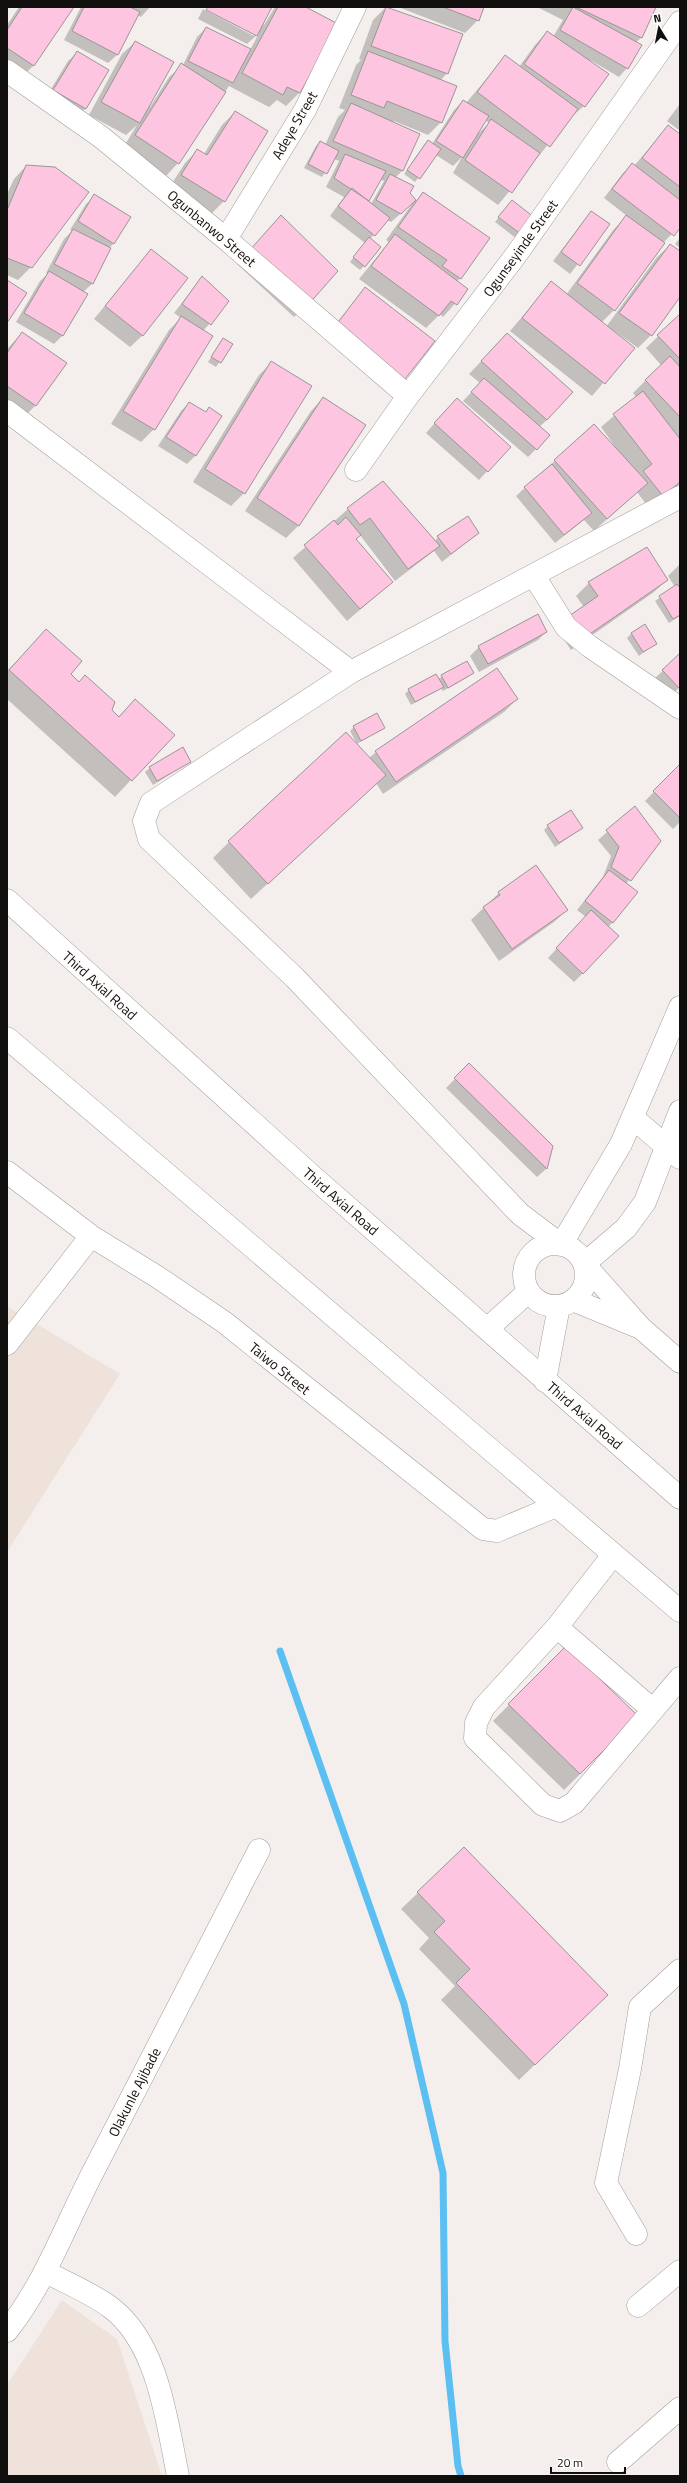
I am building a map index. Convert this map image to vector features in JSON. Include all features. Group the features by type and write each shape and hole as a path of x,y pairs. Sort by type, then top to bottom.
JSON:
{"main road":[{"name":"Adeye Street","path":"226,239 305,110 355,7"},
{"name":"Ogunseyinde Street","path":"356,470 408,396 516,255 680,22"},
{"name":"Ogunbanwo Street","path":"7,71 101,137 226,239 408,396"},
{"path":"7,411 350,672"},
{"path":"680,497 534,576 350,672 151,803 144,821 148,839 295,978 520,1214 561,1245 579,1255 584,1264 641,1328 680,1362"},
{"path":"534,576 566,627 589,646 680,708"},
{"name":"Third Axial Road","path":"7,900 311,1175 680,1498"},
{"path":"561,1245 621,1144 680,1007"},
{"path":"7,1038 680,1611"},
{"path":"584,1264 626,1228 645,1202 673,1151 680,1111"},
{"path":"633,1118 673,1151"},
{"name":"Taiwo Street","path":"7,1172 92,1236 156,1276 224,1322 483,1529 497,1531 556,1506"},
{"path":"520,1214 530,1256"},
{"path":"7,1344 92,1236"},
{"path":"561,1245 549,1245 538,1249 530,1256 524,1268 524,1280 528,1292 536,1300 547,1306 566,1303 579,1294 585,1284 584,1264"},
{"path":"488,1329 528,1292"},
{"path":"566,1303 641,1328"},
{"path":"546,1381 566,1303"},
{"path":"613,1555 557,1627 484,1707 476,1723 476,1738 543,1805 560,1811 574,1803 680,1678"},
{"path":"557,1627 653,1710"},
{"name":"Olakunle Ajibade","path":"7,2331 23,2311 46,2272 85,2188 259,1850"},
{"path":"636,2234 606,2183 630,2069 640,2007 680,1970"},
{"path":"46,2272 111,2307 133,2330 151,2361 178,2476"},
{"path":"638,2306 680,2272"},
{"path":"618,2462 680,2408"}],"shaded area":[{"path":"7,1306 120,1374 7,1552"},
{"path":"62,2300 117,2339 162,2476 7,2476 7,2385"}],"building":[{"path":"22,7 74,7 34,66 7,48 7,30"},
{"path":"84,7 130,7 140,12 118,55 72,31"},
{"path":"208,7 272,7 257,36 206,10"},
{"path":"278,7 306,7 338,24 300,93 287,87 283,95 242,73"},
{"path":"386,7 463,34 448,74 371,46"},
{"path":"443,7 484,7 479,21"},
{"path":"573,7 642,45 628,69 560,30"},
{"path":"576,7 656,7 642,38"},
{"path":"206,27 251,49 233,83 188,61"},
{"path":"547,31 609,74 585,107 524,64"},
{"path":"135,41 174,62 140,123 101,102"},
{"path":"77,51 109,70 86,109 53,90"},
{"path":"368,51 457,86 442,123 387,101 384,108 351,95"},
{"path":"505,55 578,109 550,147 477,92"},
{"path":"181,63 226,92 179,164 135,135"},
{"path":"463,100 489,116 463,158 436,141"},
{"path":"351,103 420,134 403,171 333,141"},
{"path":"235,111 268,131 225,202 181,175 197,149 207,155"},
{"path":"491,119 540,153 512,193 465,160"},
{"path":"668,125 680,134 680,187 642,158"},
{"path":"428,140 441,149 420,179 407,170"},
{"path":"320,141 339,151 327,174 308,164"},
{"path":"345,154 386,171 369,201 334,178"},
{"path":"632,163 680,200 680,228 674,236 612,189"},
{"path":"26,165 55,167 89,192 32,268 7,258 7,210"},
{"path":"390,174 414,186 410,193 416,200 401,214 376,200"},
{"path":"352,188 390,218 375,236 338,206"},
{"path":"423,192 490,238 461,279 442,266 447,260 398,227"},
{"path":"94,194 131,217 114,244 78,221"},
{"path":"512,200 535,218 522,235 498,217"},
{"path":"591,211 610,224 580,266 561,252"},
{"path":"281,215 338,271 308,305 249,251"},
{"path":"626,215 665,243 615,311 577,283"},
{"path":"73,229 111,248 93,284 54,264"},
{"path":"395,234 468,289 457,305 451,301 439,316 371,266"},
{"path":"369,237 381,247 365,267 353,257"},
{"path":"670,244 680,251 680,297 652,336 619,313"},
{"path":"151,249 188,278 143,336 105,306"},
{"path":"49,271 88,294 63,336 24,313"},
{"path":"202,276 229,301 211,325 182,304"},
{"path":"7,280 27,293 7,323"},
{"path":"551,281 635,348 605,384 522,318"},
{"path":"365,287 435,341 405,379 336,325"},
{"path":"680,314 680,359 657,335"},
{"path":"181,316 213,336 155,430 123,411"},
{"path":"22,332 67,363 36,406 7,386 7,353"},
{"path":"507,333 573,392 547,420 481,361"},
{"path":"223,338 233,344 221,363 211,357"},
{"path":"670,356 680,367 680,417 645,380"},
{"path":"271,361 312,386 245,494 205,469"},
{"path":"484,378 550,435 537,450 471,392"},
{"path":"643,391 680,439 680,482 663,496 643,471 652,464 613,414"},
{"path":"323,397 366,425 299,526 257,498"},
{"path":"457,398 511,447 488,472 434,423"},
{"path":"189,402 206,412 209,407 222,416 196,456 166,437"},
{"path":"594,424 648,483 607,519 554,460"},
{"path":"552,464 592,513 564,535 524,487"},
{"path":"383,481 440,546 408,569 370,518 360,525 347,508"},
{"path":"468,516 479,533 451,554 437,536"},
{"path":"346,517 361,535 356,539 393,582 360,609 304,545 334,520 338,525"},
{"path":"647,547 668,580 584,638 569,616 598,596 588,582"},
{"path":"677,584 680,588 680,615 673,619 659,596"},
{"path":"538,614 547,632 488,664 478,646"},
{"path":"645,624 657,644 643,652 631,633"},
{"path":"46,629 82,661 71,674 79,682 85,675 115,702 112,710 119,717 135,699 175,735 132,781 9,670"},
{"path":"680,653 680,687 679,688 662,670"},
{"path":"467,661 474,673 448,688 441,675"},
{"path":"497,668 518,699 396,782 375,751"},
{"path":"436,674 444,687 415,702 408,689"},
{"path":"377,713 385,728 361,741 353,726"},
{"path":"346,732 386,775 268,884 228,841"},
{"path":"183,747 191,762 157,781 149,767"},
{"path":"679,765 680,766 680,818 653,791"},
{"path":"635,806 661,841 631,881 611,867 619,847 606,830"},
{"path":"571,810 583,828 559,843 547,825"},
{"path":"536,865 568,910 512,949 483,907 500,895 498,892"},
{"path":"609,870 638,892 613,923 585,901"},
{"path":"591,910 619,936 583,974 556,948"},
{"path":"469,1063 553,1146 547,1169 454,1078"},
{"path":"566,1646 638,1716 580,1774 508,1704"},
{"path":"464,1847 608,1995 535,2065 456,1983 470,1969 434,1932 445,1921 417,1892"}],"waterway":[{"path":"280,1651 404,2004 443,2173 445,2341 458,2466 461,2476"}]}
